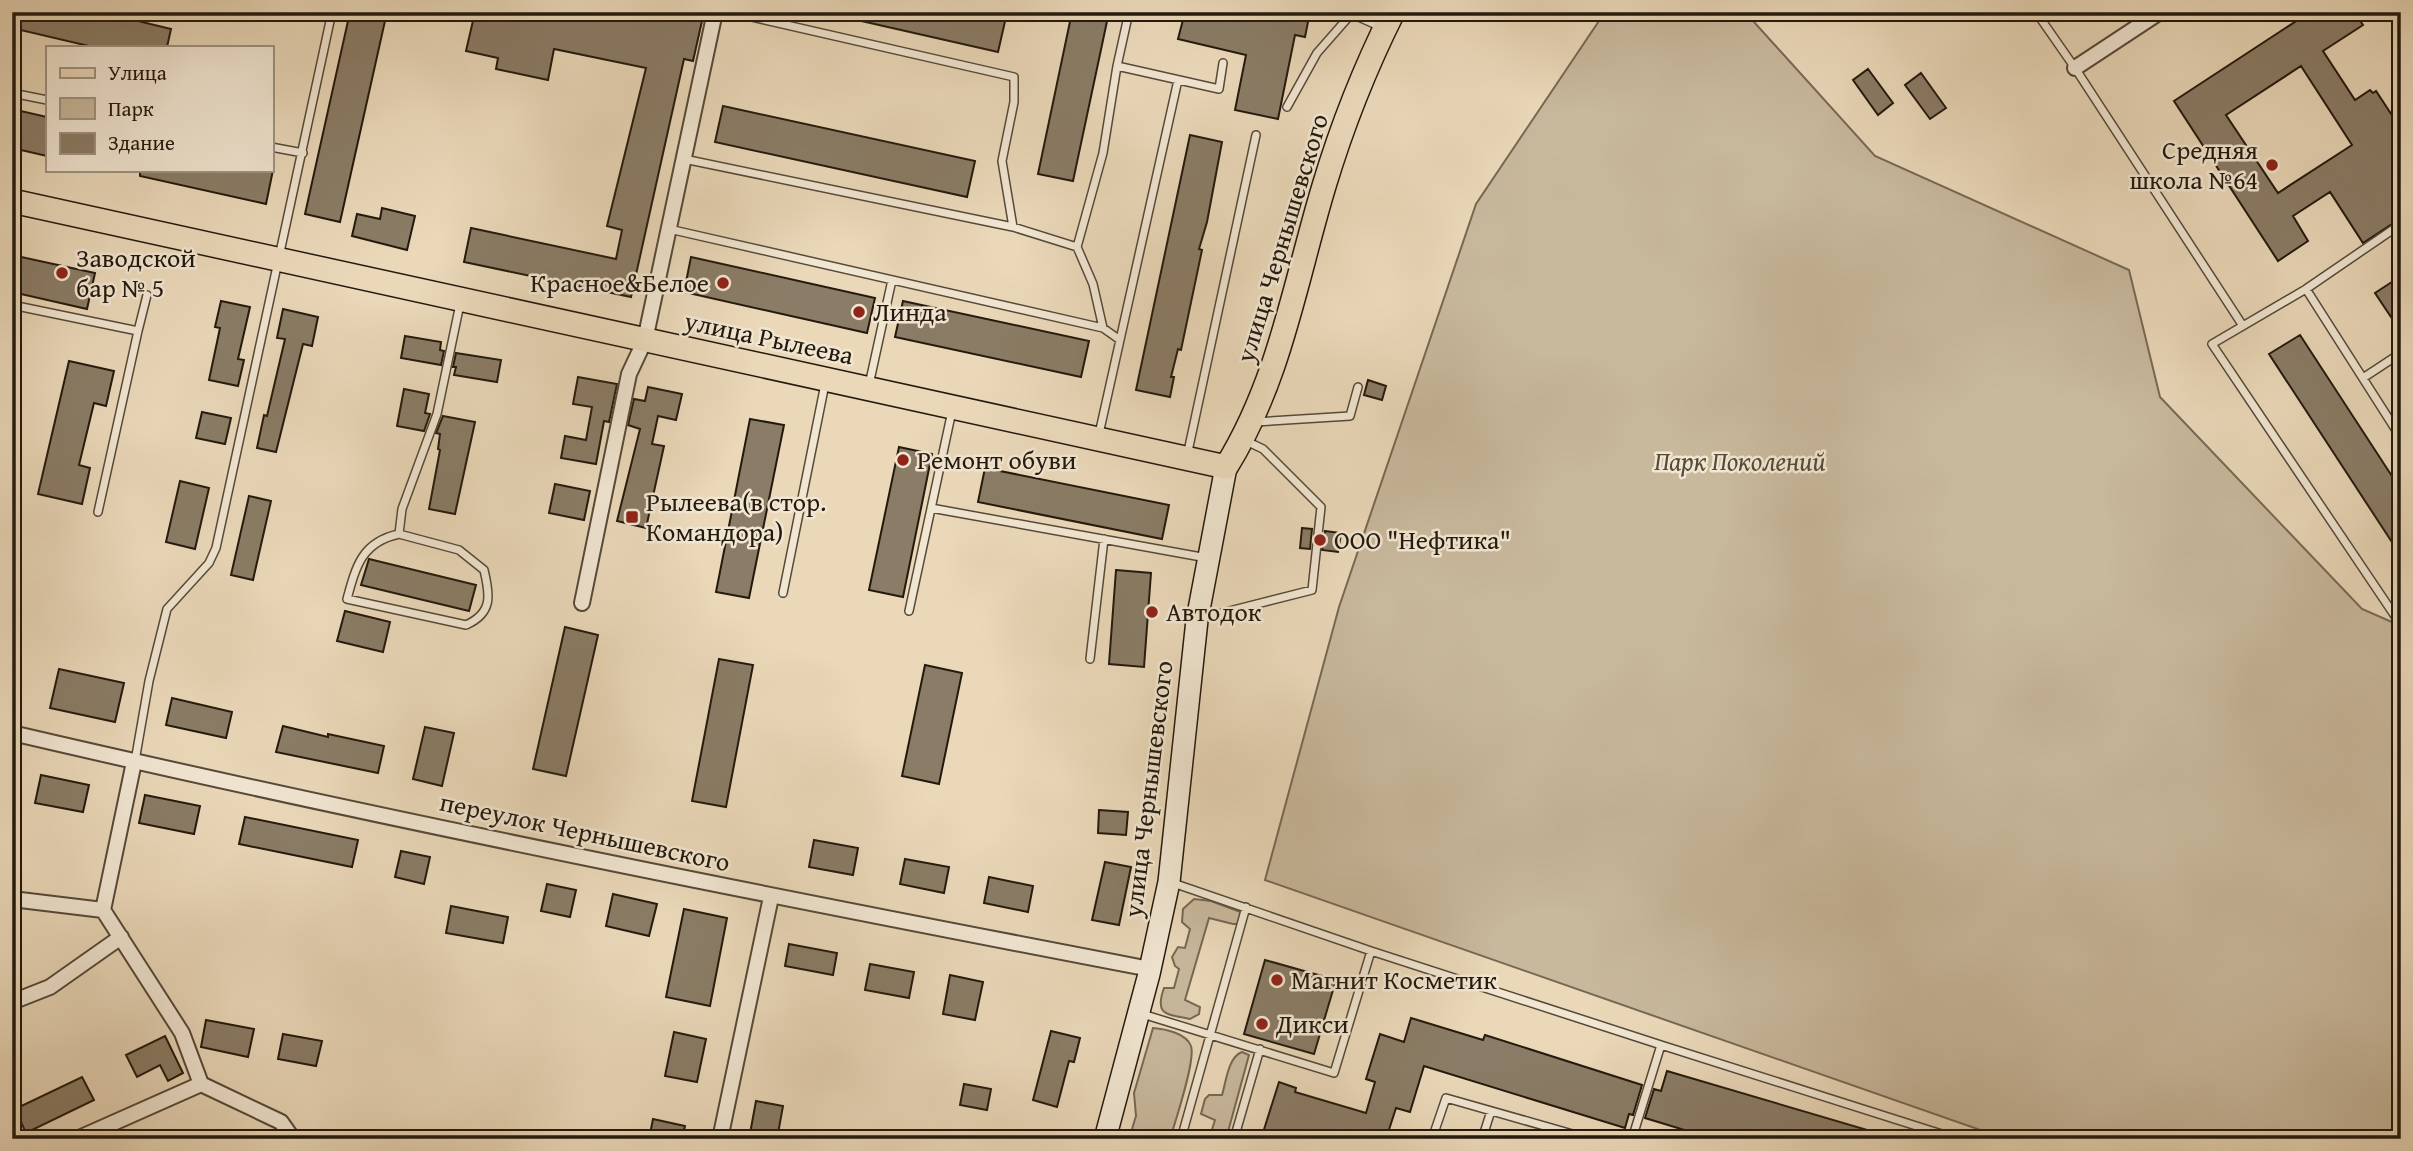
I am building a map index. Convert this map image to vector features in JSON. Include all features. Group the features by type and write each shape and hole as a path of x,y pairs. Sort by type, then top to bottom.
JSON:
{"main road":[{"name":"улица Чернышевского","path":"1226,467 1248,431 1269,380 1324,186 1354,101 1389,20"},
{"name":"улица Рылеева","path":"12,201 1226,467"}],"street":[{"path":"582,603 629,374 645,340 715,12"},
{"path":"2075,68 2160,12"},
{"name":"улица Чернышевского","path":"1105,1139 1150,969 1168,882 1196,620 1226,467"},
{"name":"переулок Чернышевского","path":"12,733 134,762 771,897 1150,969"},
{"path":"134,762 103,910 182,1033 201,1084 281,1122 293,1139"},
{"path":"720,1139 771,897"},
{"path":"12,899 103,910"},
{"path":"12,1002 50,987 121,937"},
{"path":"77,1139 201,1084"}],"lane":[{"path":"134,762 149,681 167,609 209,563 216,548 332,12"},
{"path":"730,12 1014,77 1014,102 1002,161 1013,227"},
{"path":"1103,328 1094,284 1077,247 1103,153 1129,12"},
{"path":"2036,12 2243,326"},
{"path":"1287,107 1317,53 1352,13 1389,20"},
{"path":"1117,66 1219,89 1223,63"},
{"path":"1098,439 1178,80"},
{"path":"12,93 46,100"},
{"path":"1186,458 1256,135"},
{"path":"273,147 303,153"},
{"path":"684,159 1013,227 1077,247"},
{"path":"2401,224 2306,289 2212,344 2401,625"},
{"path":"669,229 1103,328 1120,340"},
{"path":"869,389 892,280"},
{"path":"2306,289 2401,438"},
{"path":"98,512 148,295"},
{"path":"399,534 402,509 437,414 461,300"},
{"path":"12,305 138,331"},
{"path":"2363,378 2401,353"},
{"path":"783,593 826,379"},
{"path":"1248,431 1350,416 1358,387"},
{"path":"909,611 953,407"},
{"path":"1196,620 1312,590 1321,507 1248,431"},
{"path":"931,508 1208,559"},
{"path":"399,534 459,550 484,570 489,600 477,620 466,625 347,599 361,557 384,537 399,534"},
{"path":"1090,659 1104,539"},
{"path":"1168,882 1371,951 1958,1139"},
{"path":"1181,1139 1246,907"},
{"path":"1139,1013 1334,1073 1371,951"},
{"path":"1632,1139 1661,1045"},
{"path":"1234,1139 1260,1049"},
{"path":"1432,1139 1446,1098 1586,1138"},
{"path":"1482,1139 1491,1111"},
{"path":"1926,1139 1928,1130"}],"green space":[{"name":"Парк Поколений","path":"1605,12 1745,12 1875,156 2129,270 2160,397 2362,609 2401,626 2401,1139 2006,1139 1265,880 1339,607 1476,204"},
{"path":"1194,899 1211,901 1246,914 1242,924 1209,918 1185,1000 1200,1007 1199,1014 1190,1019 1165,1012 1162,1009 1161,997 1164,988 1174,988 1179,969 1172,957 1178,947 1185,948 1190,929 1182,922 1183,909"},
{"path":"1153,1028 1175,1032 1185,1038 1191,1046 1191,1064 1170,1139 1129,1139 1136,1116 1134,1093"},
{"path":"1242,1052 1249,1055 1226,1139 1209,1139 1215,1120 1201,1114 1205,1099 1209,1095 1222,1095 1231,1064"}],"building":[{"path":"12,12 101,12 171,29 167,46 89,46 12,28"},
{"path":"350,12 387,12 340,222 305,214"},
{"path":"475,12 704,12 693,61 684,59 631,297 464,262 471,228 616,259 622,230 607,226 646,68 554,49 548,80 496,69 498,58 466,51"},
{"path":"849,12 984,12 1006,17 998,52 848,18"},
{"path":"1072,12 1109,12 1073,181 1038,174"},
{"path":"1185,12 1310,12 1305,37 1295,35 1278,119 1235,110 1246,55 1178,39"},
{"path":"2310,12 2354,12 2363,25 2323,51 2355,100 2370,90 2373,93 2376,91 2399,126 2395,129 2401,138 2401,218 2363,243 2330,192 2293,216 2308,241 2278,261 2174,101","holes":["2301,66 2352,145 2278,193 2226,115"]},
{"path":"1868,69 1893,103 1878,115 1853,80"},
{"path":"1921,73 1946,108 1930,119 1905,85"},
{"path":"723,106 975,161 967,197 715,142"},
{"path":"12,109 46,117 46,156 12,148"},
{"path":"1190,135 1222,142 1181,350 1178,349 1171,377 1174,377 1170,397 1136,390"},
{"path":"140,172 273,172 266,204 140,176"},
{"path":"382,208 415,216 407,250 352,236 357,214 380,219"},
{"path":"12,255 95,273 87,309 12,292"},
{"path":"691,257 875,298 867,333 684,292"},
{"path":"2401,276 2401,332 2375,293"},
{"path":"221,301 250,307 238,359 244,360 238,386 209,380 220,328 215,327"},
{"path":"903,301 1089,341 1081,377 895,337"},
{"path":"283,309 318,317 312,346 303,344 276,452 257,448 285,339 277,338"},
{"path":"2300,335 2401,490 2401,556 2269,354"},
{"path":"405,336 441,342 440,350 444,351 441,365 401,358"},
{"path":"456,353 501,360 497,382 454,375"},
{"path":"69,361 114,371 106,406 94,403 79,465 90,468 82,504 38,494"},
{"path":"578,377 617,384 609,422 604,421 596,464 561,458 565,436 586,440 592,407 573,404"},
{"path":"1368,380 1386,386 1382,400 1364,395"},
{"path":"648,387 682,394 676,420 658,416 652,444 664,446 646,528 617,521 640,429 628,425 634,399 645,401"},
{"path":"404,389 429,394 425,413 430,414 424,431 397,426"},
{"path":"202,412 231,418 225,444 196,438"},
{"path":"443,416 475,422 455,514 429,509 440,450 440,434 436,433"},
{"path":"750,419 784,425 749,598 716,592"},
{"path":"899,447 932,454 903,597 869,590"},
{"path":"985,468 1169,505 1162,539 978,502"},
{"path":"180,481 209,488 195,549 166,542"},
{"path":"555,484 590,491 584,520 549,513"},
{"path":"249,496 271,501 253,580 231,575"},
{"path":"1302,528 1312,529 1310,549 1300,548"},
{"path":"1325,531 1341,533 1338,552 1322,550"},
{"path":"369,559 476,585 469,611 361,585"},
{"path":"1116,570 1151,573 1144,667 1109,664"},
{"path":"345,611 390,622 383,652 337,641"},
{"path":"565,627 598,635 566,776 533,769"},
{"path":"719,659 753,665 726,807 692,801"},
{"path":"925,665 962,673 939,784 902,776"},
{"path":"59,669 124,683 115,722 50,708"},
{"path":"172,698 232,712 226,738 166,725"},
{"path":"283,726 384,746 378,773 276,752"},
{"path":"425,727 454,733 442,786 413,779"},
{"path":"41,775 89,785 83,812 35,803"},
{"path":"145,795 200,806 194,834 139,823"},
{"path":"1099,810 1128,812 1126,835 1098,833"},
{"path":"245,817 358,840 352,867 239,844"},
{"path":"814,840 858,848 853,875 809,867"},
{"path":"401,851 430,857 424,884 395,877"},
{"path":"905,859 949,867 944,893 900,884"},
{"path":"1105,862 1131,867 1119,925 1092,920"},
{"path":"989,877 1033,886 1028,912 984,903"},
{"path":"547,884 576,890 570,917 541,911"},
{"path":"613,894 657,904 649,936 606,926"},
{"path":"451,906 508,917 503,943 446,933"},
{"path":"684,909 727,918 710,1006 666,997"},
{"path":"789,944 837,953 833,975 785,966"},
{"path":"1265,960 1336,980 1314,1054 1244,1034"},
{"path":"870,964 914,972 909,998 865,990"},
{"path":"950,975 983,982 975,1020 943,1014"},
{"path":"1411,1018 1483,1040 1485,1035 1642,1085 1633,1115 1629,1114 1625,1128 1424,1066 1410,1112 1396,1108 1386,1139 1261,1139 1279,1082 1296,1088 1295,1092 1366,1113 1375,1082 1366,1079 1380,1034 1404,1042"},
{"path":"206,1020 254,1029 248,1057 201,1047"},
{"path":"1051,1031 1080,1038 1074,1062 1069,1061 1057,1107 1033,1100"},
{"path":"674,1032 706,1039 697,1082 665,1076"},
{"path":"283,1034 322,1041 316,1066 278,1059"},
{"path":"165,1036 183,1073 168,1081 160,1065 137,1077 126,1055"},
{"path":"1667,1071 1884,1135 1883,1139 1714,1139 1645,1118 1654,1089 1661,1091"},
{"path":"82,1077 94,1100 26,1133 15,1109"},
{"path":"964,1084 991,1089 987,1110 960,1105"},
{"path":"756,1101 783,1106 777,1139 749,1139"},
{"path":"653,1119 685,1126 682,1139 649,1139"}],"place":[{"name":"Средняя школа №64","path":"2272,165"},
{"name":"Заводской бар № 5","path":"62,273"},
{"name":"Красное&Белое","path":"723,283"},
{"name":"Линда","path":"859,312"},
{"name":"Ремонт обуви","path":"903,460"},
{"name":"Рылеева(в стор. Командора)","path":"632,517"},
{"name":"ООО \"Нефтика\"","path":"1320,540"},
{"name":"Автодок","path":"1152,612"},
{"name":"Магнит Косметик","path":"1277,980"},
{"name":"Дикси","path":"1262,1024"}]}
